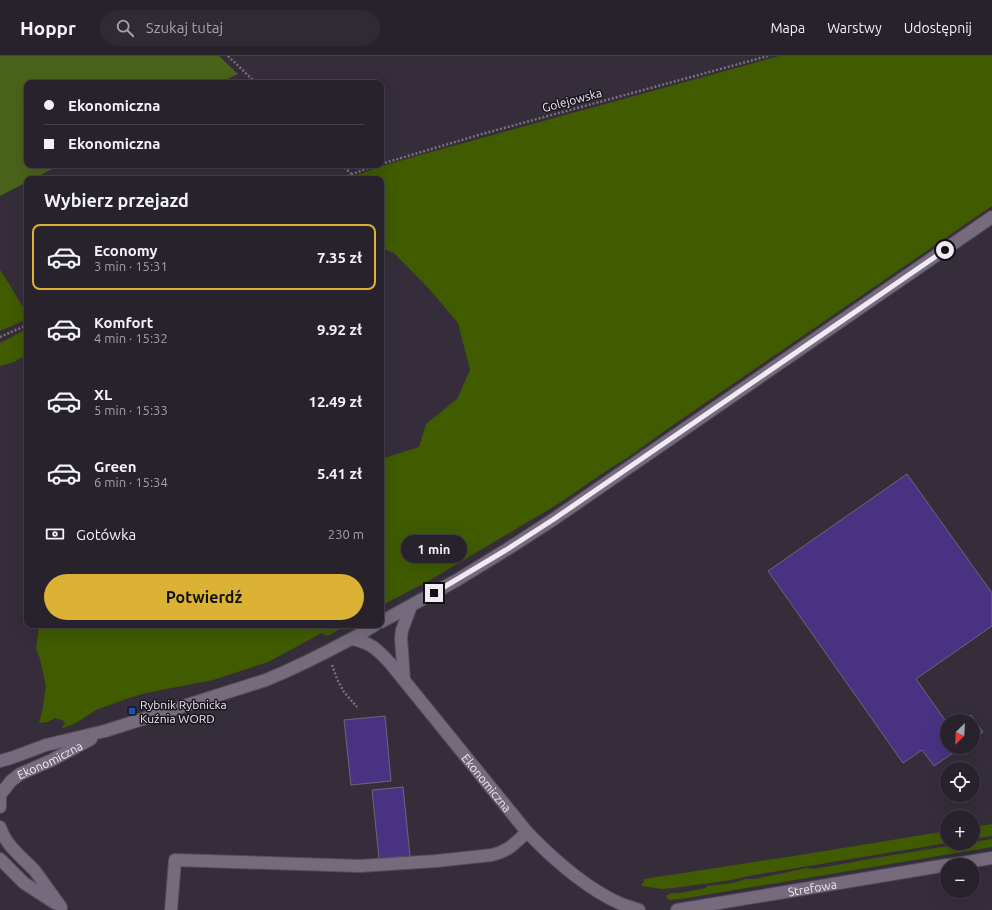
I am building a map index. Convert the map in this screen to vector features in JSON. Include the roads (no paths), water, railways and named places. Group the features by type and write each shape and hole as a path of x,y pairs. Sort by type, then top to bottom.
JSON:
{"street":[{"path":"384,620 457,580 554,519 992,217"},
{"path":"404,680 401,638 402,630 411,606"},
{"name":"Ekonomiczna","path":"0,762 46,745 105,731 266,680 352,639 370,628"},
{"name":"Ekonomiczna","path":"352,639 360,640 369,644 390,663 527,832 554,860 608,898 639,910"},
{"name":"Ekonomiczna","path":"0,795 11,781 20,774 52,760 105,731"},
{"path":"0,795 0,807"},
{"path":"0,827 7,842 34,871 63,909"},
{"path":"172,910 175,860 360,866 436,861 500,853 507,850 527,832"},
{"name":"Strefowa","path":"980,860 992,858"},
{"path":"0,859 24,883 63,909"},
{"name":"Strefowa","path":"677,910 940,866"}],"place":[{"name":"Rybnik Rybnicka Kuźnia WORD","path":"132,711"}]}
